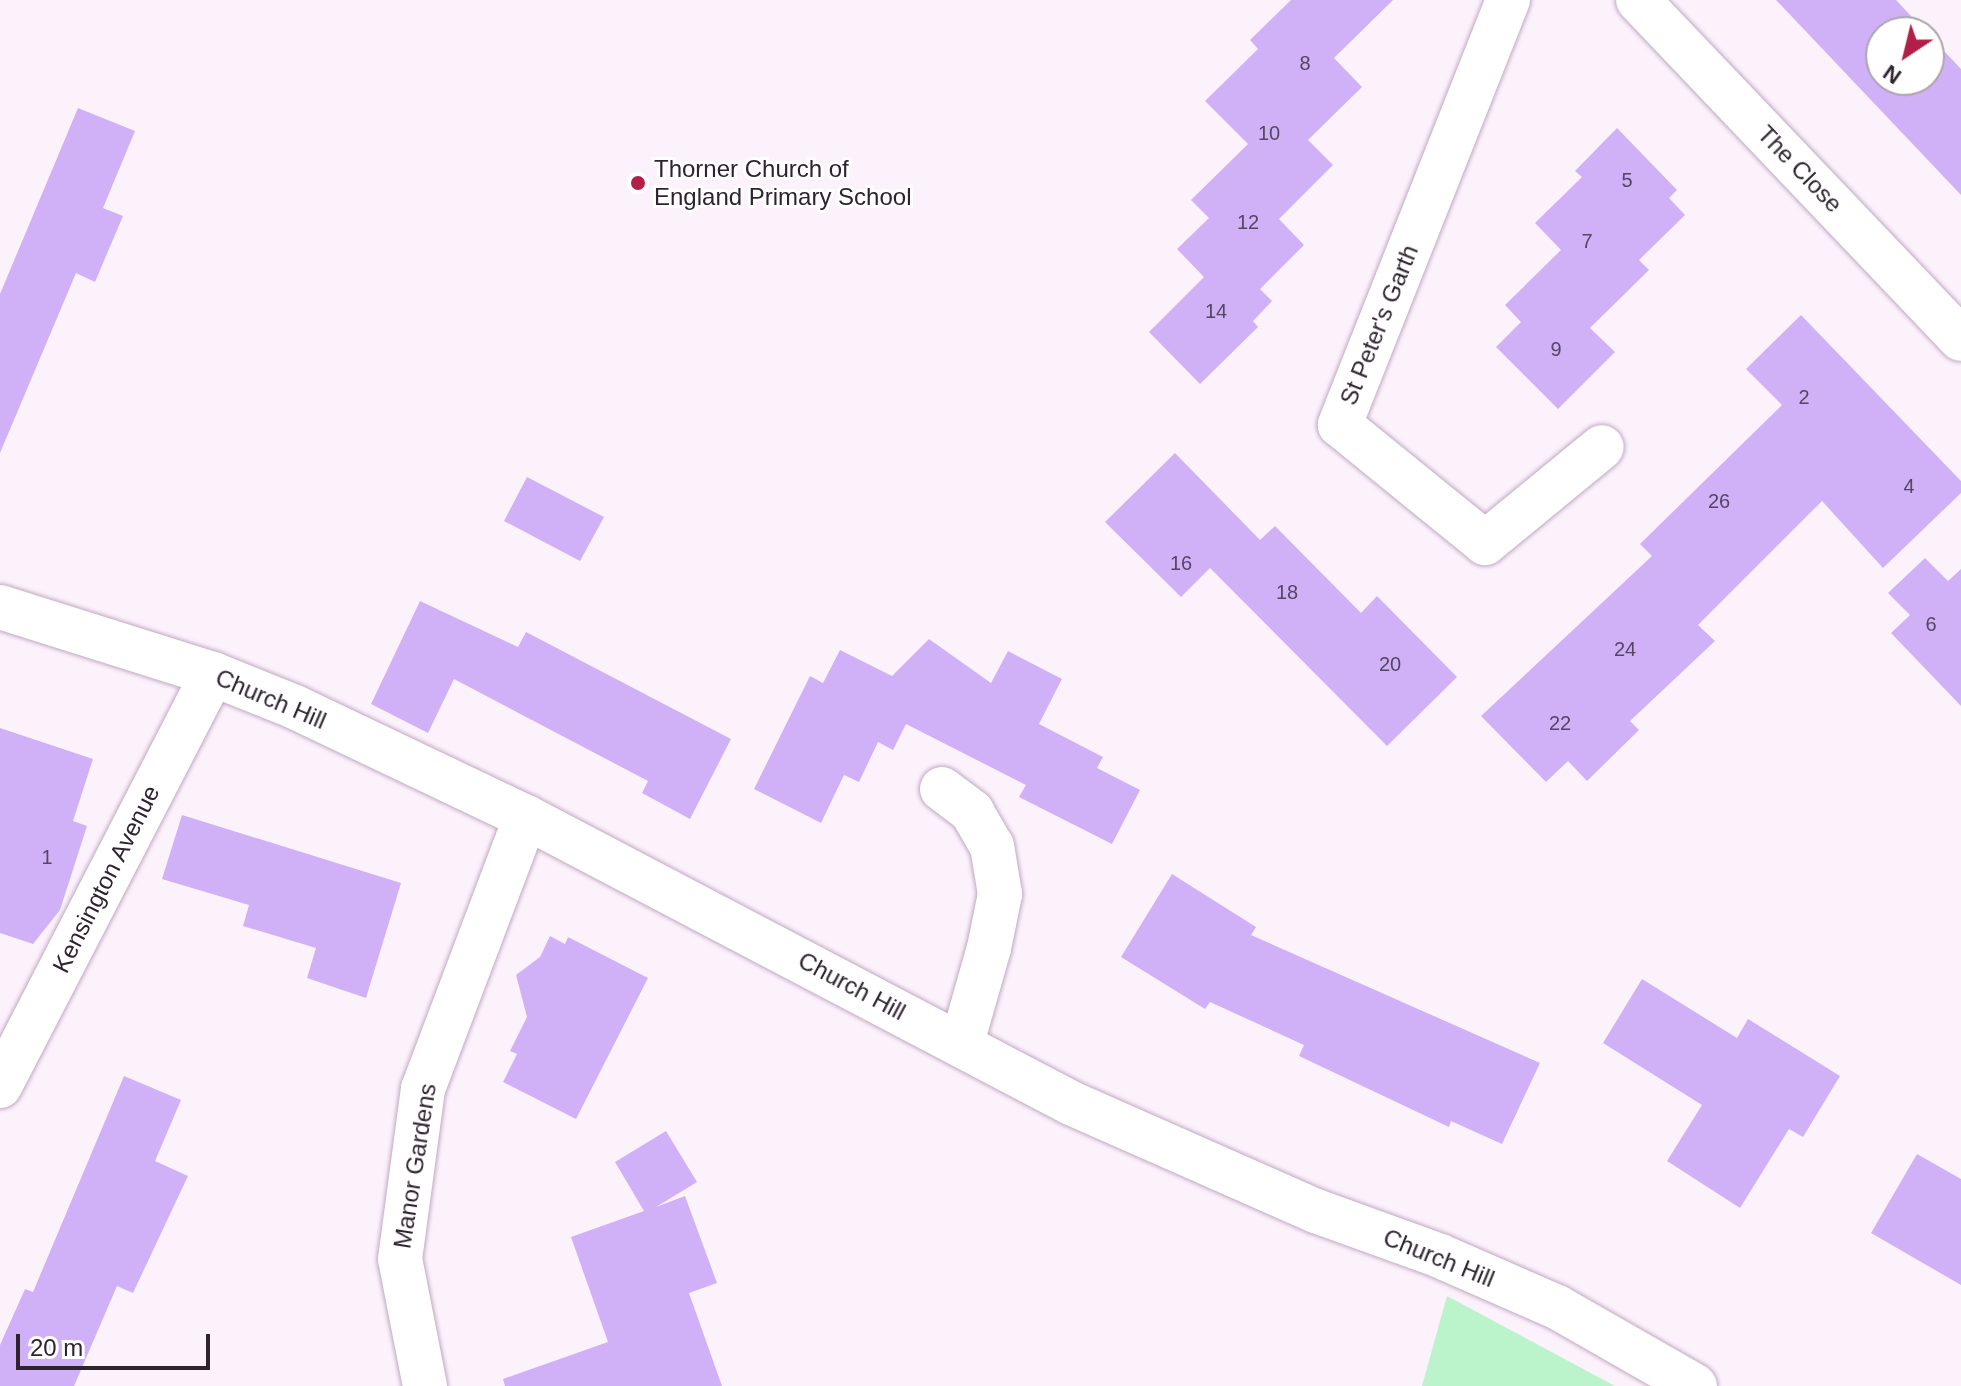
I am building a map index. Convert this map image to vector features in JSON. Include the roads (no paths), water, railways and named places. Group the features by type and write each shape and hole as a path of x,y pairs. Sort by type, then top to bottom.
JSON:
{"street":[{"name":"St Peter's Garth","path":"1508,0 1340,425 1485,543 1602,447"},
{"name":"The Close","path":"1638,0 1961,339"},
{"name":"Church Hill","path":"0,607 213,674 295,707 526,817 962,1043 1071,1103 1287,1199 1440,1256 1557,1307 1695,1386"},
{"name":"Kensington Avenue","path":"0,1086 213,674"},
{"path":"942,789 972,812 992,846 1000,894 989,948 962,1043"},
{"name":"Manor Gardens","path":"425,1386 400,1259 423,1089 526,817"}],"place":[{"name":"Thorner Church of England Primary School","path":"638,183"}]}
